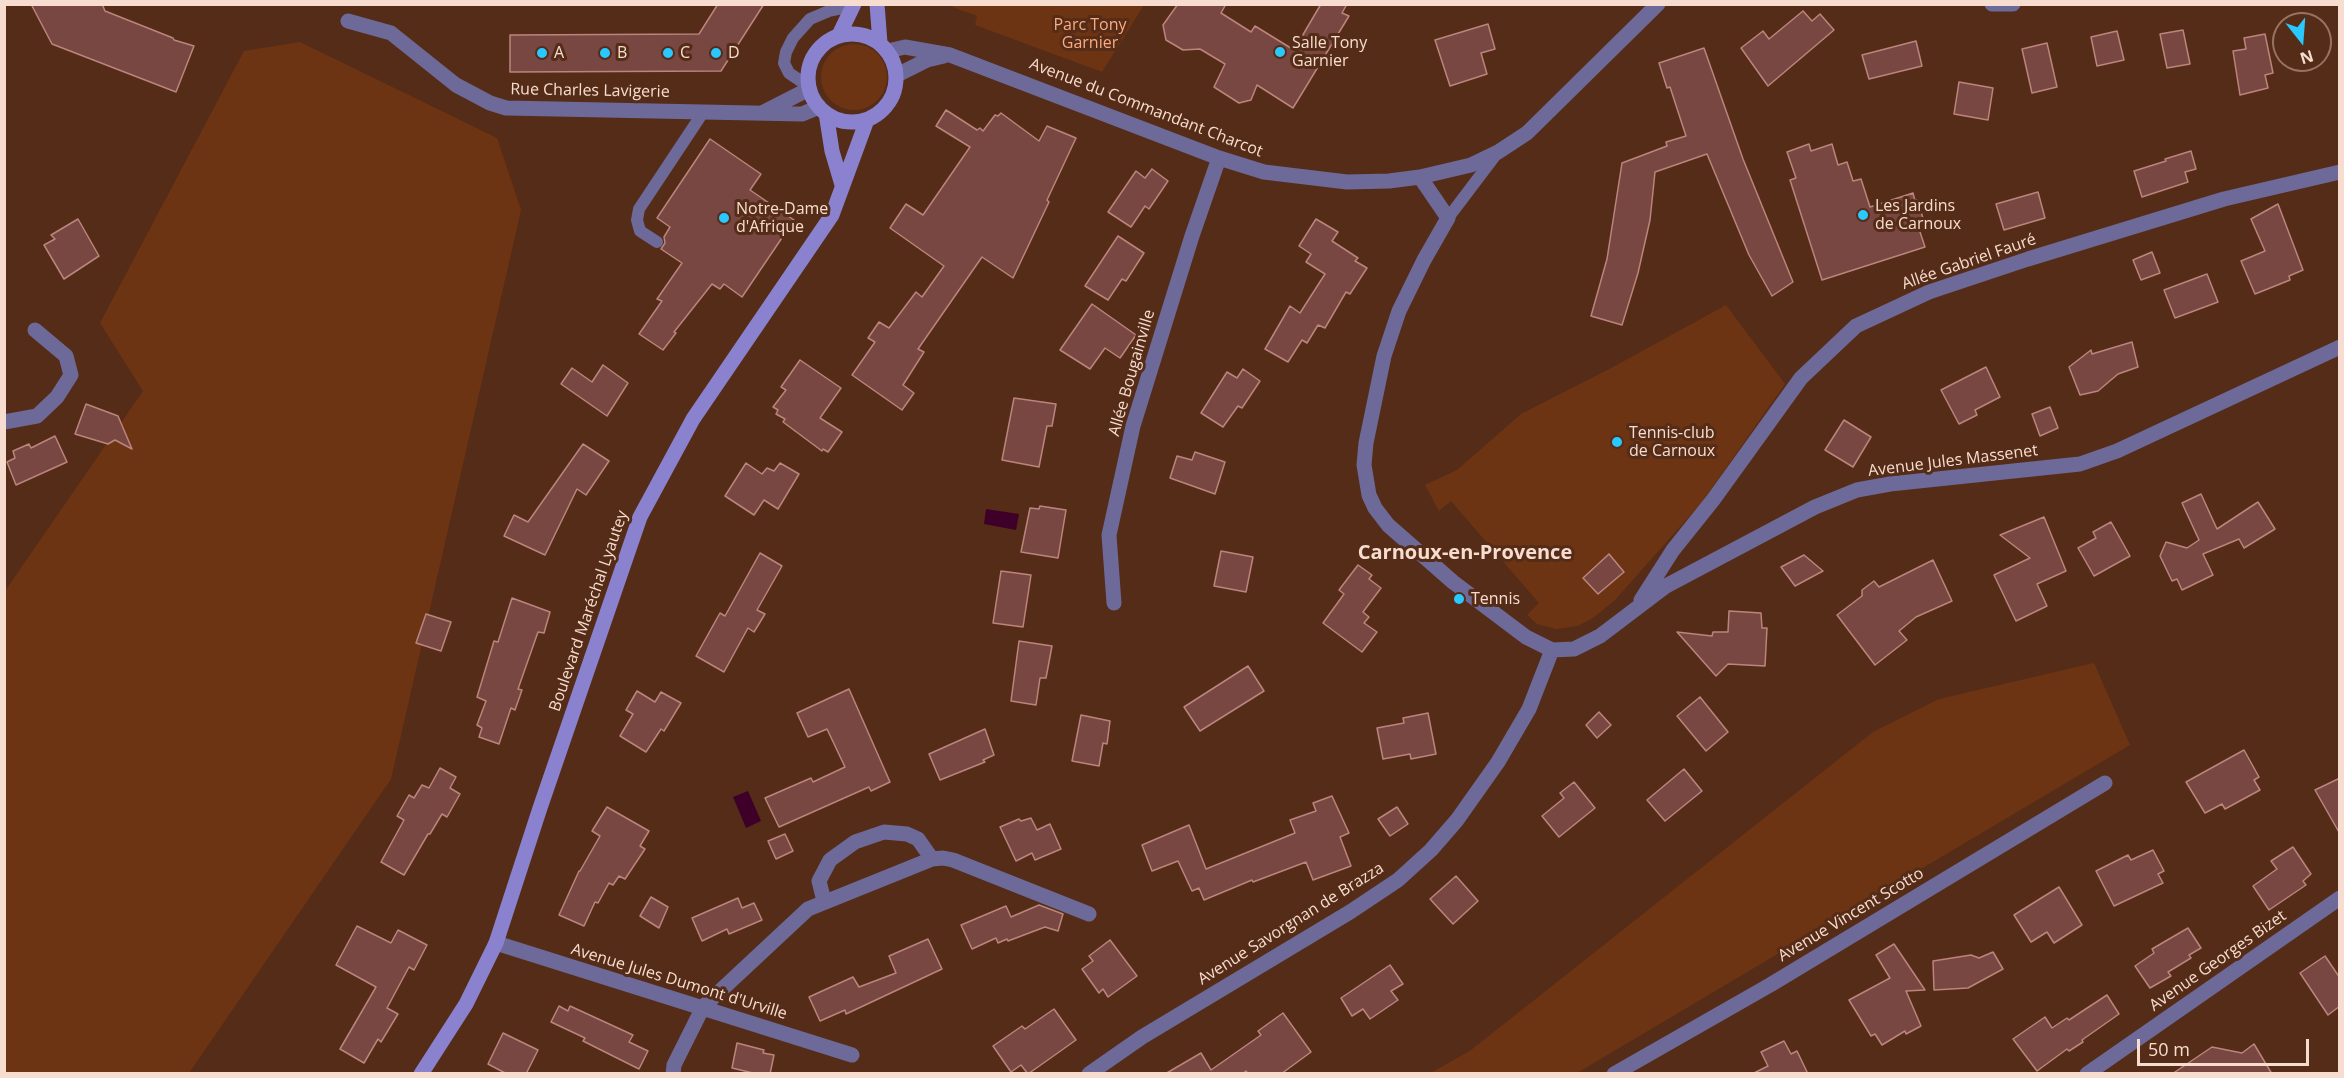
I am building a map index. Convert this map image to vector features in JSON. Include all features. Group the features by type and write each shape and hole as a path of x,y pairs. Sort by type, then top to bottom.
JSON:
{"main road":[{"path":"877,4 884,47"},
{"path":"838,35 853,5"},
{"path":"822,110 846,122 867,120 889,103 895,90 897,75 894,62 884,47 867,35 853,33 838,35 822,45 811,61 808,73 809,88 822,110 842,185"},
{"name":"Boulevard Maréchal Lyautey","path":"421,1074 466,1004 496,943 547,785 640,517 693,419 832,215 867,120"}],"street":[{"name":"Avenue du Commandant Charcot","path":"884,47 904,47 950,55 1219,158 1264,172 1347,182 1389,181 1420,177 1471,165 1498,152 1527,133 1658,4"},
{"path":"1992,4 2013,4"},
{"name":"Rue Charles Lavigerie","path":"348,21 391,33 456,85 490,104 506,108 761,114 802,114 822,110"},
{"path":"897,75 927,60 950,55"},
{"path":"761,114 809,88"},
{"name":"Allée Bougainville","path":"1114,603 1109,535 1133,426 1192,236 1219,158"},
{"name":"Allée Gabriel Fauré","path":"1636,608 1673,550 1713,500 1801,378 1856,326 1929,292 2028,259 2224,199 2340,172"},
{"path":"1420,177 1448,218 1399,311 1384,356 1366,443 1364,465 1369,495 1375,508 1388,525 1453,582 1526,637 1552,650"},
{"path":"4,422 37,416 57,397 71,375 66,356 35,330"},
{"name":"Avenue Jules Massenet","path":"1552,650 1574,649 1600,636 1666,586 1815,507 1857,490 1890,484 2080,464 2117,451 2340,347"},
{"name":"Avenue Savorgnan de Brazza","path":"1089,1074 1142,1037 1350,912 1398,880 1431,850 1457,820 1498,762 1529,709 1552,650"},
{"name":"Avenue Vincent Scotto","path":"1614,1074 1770,985 2105,783"},
{"path":"824,901 819,881 830,860 855,842 884,832 907,834 918,839 932,859"},
{"path":"672,1071 704,1007 808,909 932,859 953,860 1089,914"},
{"name":"Avenue Georges Bizet","path":"2087,1074 2340,898"},
{"name":"Avenue Jules Dumont d'Urville","path":"496,943 852,1055"}],"lane":[{"path":"809,88 789,73 784,63 786,52 793,38 810,19 853,5"},
{"path":"657,242 640,231 637,220 639,209 704,111"},
{"path":"1448,218 1498,152"}],"green space":[{"name":"Parc Tony Garnier","path":"948,5 1144,5 1102,72 975,25 977,16"},
{"path":"300,42 497,138 521,210 391,779 189,1073 5,1074 5,591 143,391 100,323 244,51"},
{"path":"847,44 861,44 873,49 882,58 887,77 885,90 878,101 861,110 847,110 835,105 826,96 821,84 821,70 826,58 835,49"},
{"name":"Tennis-club de Carnoux","path":"1726,305 1785,384 1702,502 1615,600 1593,618 1578,626 1556,629 1537,624 1527,615 1539,603 1451,501 1439,511 1425,485 1457,470 1521,414"},
{"path":"2094,663 2130,745 1577,1073 1431,1073 1471,1050 1873,732 1939,699"}],"shaded area":[{"path":"986,509 1019,514 1016,530 984,524"},
{"path":"748,791 761,821 746,828 733,797"}],"building":[{"path":"31,4 102,4 105,11 194,46 176,92 52,44"},
{"path":"718,4 764,4 721,71 510,72 510,35 699,34"},
{"path":"1178,4 1226,4 1221,13 1251,32 1255,26 1294,50 1321,4 1347,4 1342,13 1349,16 1293,108 1257,85 1251,100 1239,103 1214,87 1225,64 1200,49 1183,50 1166,40 1163,25"},
{"path":"1803,11 1812,21 1820,14 1834,30 1768,86 1741,48 1763,31 1769,39"},
{"path":"1488,24 1495,49 1481,53 1487,74 1450,86 1435,40"},
{"path":"2183,30 2190,64 2167,68 2160,34"},
{"path":"2117,31 2124,60 2097,66 2091,37"},
{"path":"2265,34 2273,73 2265,75 2268,88 2240,95 2233,51 2246,49 2244,38"},
{"path":"1916,41 1922,66 1869,79 1862,55"},
{"path":"2047,43 2057,87 2032,93 2022,49"},
{"path":"1704,48 1743,159 1793,282 1772,296 1749,255 1707,154 1655,172 1650,220 1638,273 1622,325 1591,316 1607,259 1622,163 1667,146 1666,142 1686,136 1670,87 1667,88 1659,63"},
{"path":"1959,82 1993,88 1988,120 1954,114"},
{"path":"946,110 977,130 980,128 983,131 995,115 998,116 1001,113 1039,141 1047,126 1076,138 1013,278 982,257 918,349 924,352 903,385 914,393 902,410 852,375 875,342 868,338 879,322 889,328 916,292 922,297 944,266 890,228 906,204 923,215 970,147 936,126"},
{"name":"Notre-Dame d'Afrique","path":"710,139 761,174 750,190 794,220 742,297 724,284 720,289 712,284 674,332 676,333 663,350 639,334 662,301 657,299 682,263 661,249 670,227 657,218"},
{"name":"Les Jardins de Carnoux","path":"1809,144 1811,151 1832,144 1838,165 1847,162 1853,181 1861,179 1870,207 1913,193 1926,227 1919,229 1925,247 1822,280 1790,180 1796,178 1787,152"},
{"path":"2191,151 2196,169 2185,172 2188,182 2142,197 2134,171"},
{"path":"1152,169 1168,181 1149,209 1145,206 1131,227 1108,212 1136,171 1145,178"},
{"path":"2038,192 2045,218 2004,230 1996,204"},
{"path":"2278,204 2303,270 2289,276 2290,280 2255,294 2241,261 2265,251 2251,219"},
{"path":"78,219 99,256 64,279 44,245 55,239 51,235"},
{"path":"1316,219 1338,232 1332,241 1358,258 1355,261 1367,268 1350,294 1346,292 1325,328 1318,325 1307,343 1302,340 1288,362 1265,349 1290,306 1300,313 1325,274 1306,262 1311,254 1299,246"},
{"path":"1118,236 1144,253 1126,281 1122,279 1108,300 1085,286"},
{"path":"2152,252 2160,273 2141,280 2133,260"},
{"path":"2207,274 2218,302 2175,318 2164,290"},
{"path":"1092,304 1136,335 1120,358 1105,348 1090,369 1060,350"},
{"path":"2132,342 2138,367 2118,374 2098,391 2080,395 2069,367 2091,350 2092,354"},
{"path":"800,360 841,388 820,418 842,432 828,452 823,449 822,451 783,422 785,419 776,414 778,410 773,407 786,390 781,387"},
{"path":"603,365 628,383 607,416 561,384 572,368 592,382"},
{"path":"1986,367 2000,397 1975,410 1977,415 1959,424 1941,390"},
{"path":"1243,369 1260,381 1242,408 1238,406 1223,427 1201,413 1227,372 1237,378"},
{"path":"1014,398 1056,404 1052,426 1047,426 1039,467 1002,460"},
{"path":"86,404 118,416 132,449 115,440 108,444 75,434"},
{"path":"2050,407 2058,428 2040,436 2032,414"},
{"path":"1844,420 1871,437 1853,467 1825,450"},
{"path":"55,436 67,462 16,485 7,462 15,458 13,451 29,444 31,448"},
{"path":"583,444 609,461 586,495 577,489 545,555 504,536 514,515 528,522"},
{"path":"1195,452 1225,462 1215,494 1170,478 1177,456 1192,460"},
{"path":"746,463 762,474 767,468 774,471 780,463 799,474 778,509 764,500 754,515 725,496"},
{"path":"2201,494 2217,529 2258,502 2275,529 2244,548 2239,539 2203,554 2213,575 2182,590 2177,579 2172,581 2160,556 2166,542 2187,548 2199,540 2182,503"},
{"path":"1040,506 1066,510 1058,558 1021,552 1030,508 1039,509"},
{"path":"2044,517 2066,571 2037,584 2047,606 2016,621 1994,575 2030,558 2000,535"},
{"path":"2111,522 2130,556 2094,576 2078,548 2096,538 2093,532"},
{"path":"1221,551 1253,557 1246,592 1214,586"},
{"path":"760,553 782,566 757,610 765,614 754,632 748,628 724,672 696,656 720,613 725,616"},
{"path":"1609,554 1624,572 1598,594 1583,578"},
{"path":"1804,555 1823,571 1795,586 1781,567"},
{"path":"1933,560 1952,601 1916,617 1899,631 1907,640 1875,665 1837,615 1862,596 1862,590 1874,581 1879,587"},
{"path":"1358,565 1372,575 1369,579 1381,588 1363,612 1369,617 1364,623 1377,632 1362,652 1323,623 1344,594 1339,590"},
{"path":"1001,571 1031,575 1023,627 993,623"},
{"path":"512,598 550,612 544,633 538,632 518,689 522,690 515,710 511,708 499,744 479,737 482,728 477,725 486,701 477,697 494,641 498,642"},
{"path":"1729,611 1761,613 1762,628 1767,628 1765,666 1728,664 1716,676 1677,632 1712,636 1713,632 1728,632"},
{"path":"426,614 451,622 441,651 416,643"},
{"path":"1019,641 1052,646 1046,678 1040,678 1036,705 1011,701"},
{"path":"1248,666 1264,691 1200,731 1184,707"},
{"path":"849,689 890,782 871,791 869,787 779,827 765,798 811,778 813,782 845,767 827,729 808,737 797,713"},
{"path":"637,691 655,702 661,692 681,703 664,731 661,729 646,752 620,736 633,714 626,710"},
{"path":"1700,697 1728,732 1706,751 1677,716"},
{"path":"1599,712 1611,725 1597,738 1586,725"},
{"path":"1428,713 1436,754 1411,759 1410,754 1383,759 1377,728 1404,723 1403,718"},
{"path":"1081,715 1110,721 1107,744 1103,743 1099,766 1072,761"},
{"path":"985,729 994,755 983,760 985,762 940,780 929,754"},
{"path":"2244,750 2259,777 2254,780 2260,790 2225,809 2222,804 2205,813 2186,782"},
{"path":"440,768 456,777 450,788 460,794 447,817 442,814 428,834 404,875 381,862 404,820 397,816 409,795 414,798 422,785 429,788"},
{"path":"1684,769 1702,791 1665,821 1647,800"},
{"path":"2340,778 2340,834 2315,790"},
{"path":"1574,782 1595,808 1559,837 1542,816 1564,798 1560,793"},
{"path":"1332,796 1349,833 1340,837 1351,866 1313,880 1306,862 1253,882 1252,880 1204,900 1199,888 1192,891 1178,861 1152,871 1142,845 1189,825 1206,869 1295,833 1290,820 1316,811 1313,803"},
{"path":"607,807 649,831 640,846 645,849 625,879 619,876 613,885 609,883 598,903 595,902 584,926 559,915 579,871 600,836 592,831"},
{"path":"1397,807 1408,824 1390,836 1378,819"},
{"path":"1031,818 1037,830 1050,824 1061,849 1035,860 1032,853 1016,861 1000,827 1019,819 1021,821"},
{"path":"785,834 793,851 776,859 768,841"},
{"path":"2293,847 2311,874 2303,881 2306,885 2269,910 2253,886 2277,869 2271,861"},
{"path":"2153,850 2164,871 2158,874 2163,883 2114,906 2096,871 2128,855 2131,860"},
{"path":"1456,876 1478,901 1453,924 1430,899"},
{"path":"2059,887 2082,925 2054,943 2047,932 2031,942 2014,915"},
{"path":"651,897 668,907 659,928 640,916"},
{"path":"738,898 742,908 754,903 762,920 729,934 727,929 702,941 692,918"},
{"path":"1039,905 1063,914 1058,931 1045,927 1008,941 1007,939 998,943 996,938 972,949 961,925 1006,906 1011,917"},
{"path":"357,926 391,943 398,930 427,945 414,970 409,967 387,1008 398,1014 381,1042 378,1039 364,1063 340,1049 376,987 336,965"},
{"path":"2188,928 2201,948 2189,955 2191,958 2168,972 2171,976 2150,988 2135,966 2154,953 2152,949"},
{"path":"928,939 942,969 846,1014 845,1010 820,1021 809,997 853,977 859,987 896,973 889,956"},
{"path":"1110,940 1137,976 1108,997 1103,989 1099,993 1082,969 1093,961 1089,956"},
{"path":"1894,944 1925,990 1906,991 1921,1026 1906,1034 1905,1031 1882,1045 1875,1034 1871,1036 1849,1000 1890,978 1876,955"},
{"path":"1993,952 2003,969 1968,988 1934,990 1933,961 1971,955 1979,958"},
{"path":"2325,956 2340,978 2340,1006 2328,1015 2300,973"},
{"path":"1390,965 1403,984 1391,991 1398,1000 1370,1019 1363,1009 1352,1016 1341,998"},
{"path":"2107,995 2119,1014 2082,1040 2083,1042 2069,1051 2067,1049 2037,1071 2013,1039 2045,1017 2052,1028 2067,1018 2069,1020"},
{"path":"559,1006 568,1011 570,1006 633,1035 629,1042 648,1051 639,1069 583,1041 585,1038 551,1022"},
{"path":"1054,1009 1076,1040 1028,1074 1021,1065 1011,1072 993,1046 1022,1026 1025,1029"},
{"path":"1283,1013 1311,1052 1281,1074 1248,1074 1246,1071 1242,1074 1165,1074 1201,1053 1211,1070 1261,1035 1258,1031"},
{"path":"503,1033 538,1050 526,1074 507,1074 488,1064"},
{"path":"1784,1041 1791,1054 1797,1051 1808,1074 1752,1074 1768,1066 1761,1052"},
{"path":"737,1043 774,1055 770,1074 757,1074 732,1068"},
{"path":"2254,1044 2272,1074 2172,1074 2212,1047 2242,1053"}],"place":[{"name":"Salle Tony Garnier","path":"1280,52"},
{"name":"A","path":"542,53"},
{"name":"B","path":"605,53"},
{"name":"C","path":"668,53"},
{"name":"D","path":"716,53"},
{"name":"Les Jardins de Carnoux","path":"1863,215"},
{"name":"Notre-Dame d'Afrique","path":"724,218"},
{"name":"Tennis-club de Carnoux","path":"1617,442"},
{"name":"Tennis","path":"1459,599"}],"district":[{"name":"Carnoux-en-Provence","path":"1465,553"}]}
